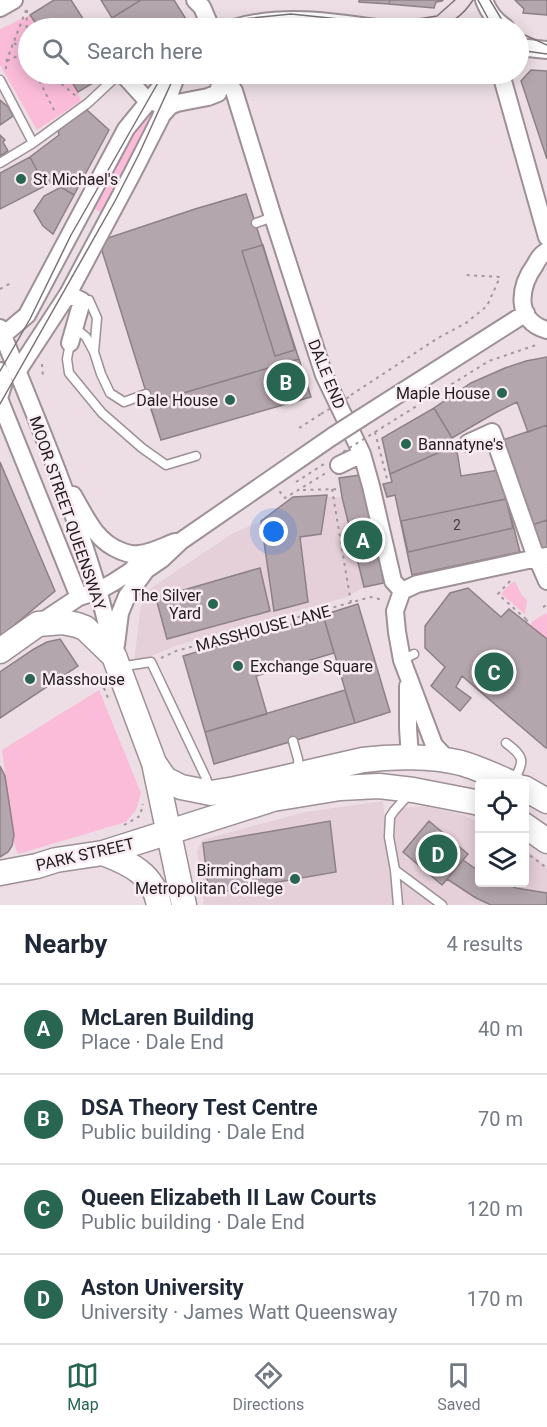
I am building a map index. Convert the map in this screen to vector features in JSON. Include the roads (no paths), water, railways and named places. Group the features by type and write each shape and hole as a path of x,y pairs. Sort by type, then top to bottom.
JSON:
{"main road":[{"name":"MOOR STREET QUEENSWAY","path":"38,624 63,622 85,628 116,662 154,763 184,905"},
{"path":"0,651 38,624"},
{"path":"154,763 165,779 181,788 211,793 378,758 449,761 464,764 503,779"},
{"path":"410,758 432,778 475,800"},
{"name":"PARK STREET","path":"0,873 114,849 273,799 304,793 379,786 475,801"},
{"name":"MOOR STREET QUEENSWAY","path":"114,849 139,831 152,811 158,787"},
{"path":"529,790 547,801"},
{"path":"529,828 547,841"},
{"path":"114,849 151,882 159,905"}],"street":[{"path":"0,8 14,0"},
{"path":"195,0 202,7 207,18"},
{"path":"484,0 494,18"},
{"path":"529,42 545,50"},
{"path":"529,48 545,50"},
{"path":"131,84 158,108"},
{"path":"0,371 17,372 75,298 132,174 167,84"},
{"path":"158,108 171,84"},
{"path":"1,334 27,315 126,129 158,108 208,98 218,93 220,84"},
{"name":"DALE END","path":"229,84 234,91 324,375 362,454 372,486 393,581 399,597 394,611 397,632 408,657 410,758"},
{"path":"504,84 546,244 529,273 523,288 522,300 529,319 547,335"},
{"path":"208,98 224,104 244,125"},
{"path":"72,335 75,298"},
{"path":"38,624 79,597 98,591 162,559 181,541 333,436 526,313"},
{"name":"MOOR STREET QUEENSWAY","path":"1,334 51,454 98,591 116,662"},
{"path":"0,371 4,382 0,395"},
{"name":"MOOR STREET QUEENSWAY","path":"0,401 79,597"},
{"path":"468,443 492,432 542,558 547,581"},
{"path":"51,454 94,532 108,546 138,555 181,541"},
{"path":"336,461 362,454"},
{"path":"116,662 120,613 148,551"},
{"path":"399,597 417,584 542,558"},
{"name":"DALE END","path":"408,676 434,745 449,761"}],"lane":[{"path":"3,78 33,143"},
{"path":"0,163 33,143 109,84"},
{"path":"256,223 273,218"},
{"path":"75,298 89,300 97,318 94,352"},
{"path":"146,394 124,402 110,393 86,336 72,335 67,359 69,373 102,413 142,448 166,465 195,456"},
{"path":"116,662 150,662 211,793"},
{"path":"293,741 299,775"},
{"path":"506,743 519,752 522,759 515,779"},
{"path":"398,905 389,837 390,817 413,790"},
{"path":"394,870 442,905"}],"tram line":[{"path":"424,18 437,16 455,0"},
{"path":"457,18 473,0"},
{"path":"478,0 488,18"},
{"path":"490,0 501,18"},
{"path":"253,18 291,14 330,18"},
{"path":"529,37 547,45"},
{"path":"529,52 547,54"},
{"path":"0,371 30,319 71,235 157,84"},
{"path":"0,404 115,201 171,84"}],"place":[{"name":"St Michael's","path":"21,179"},
{"name":"DSA Theory Test Centre","path":"286,382"},
{"name":"Maple House","path":"502,393"},
{"name":"Dale House","path":"230,400"},
{"name":"Bannatyne's","path":"406,444"},
{"name":"McLaren Building","path":"363,540"},
{"name":"The Silver Yard","path":"213,604"},
{"name":"Exchange Square","path":"238,666"},
{"name":"Queen Elizabeth II Law Courts","path":"494,672"},
{"name":"Masshouse","path":"30,679"},
{"name":"Aston University","path":"438,854"},
{"name":"Birmingham Metropolitan College","path":"295,879"}]}
